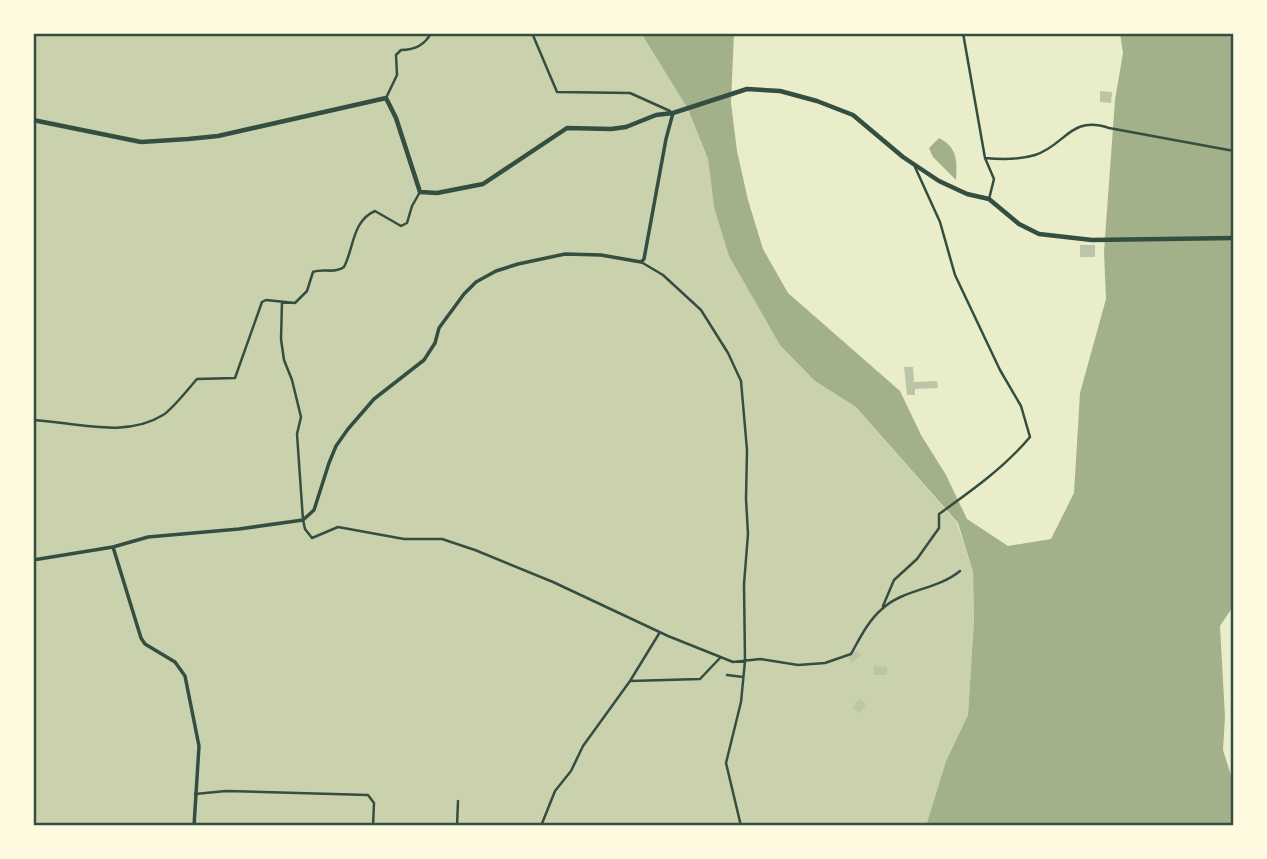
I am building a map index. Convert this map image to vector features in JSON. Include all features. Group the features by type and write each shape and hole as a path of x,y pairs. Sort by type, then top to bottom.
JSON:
{"main road":[{"path":"33,120 141,142 218,136 386,98 396,118 420,192 437,193 483,184 567,128 626,127 656,115 673,113 747,89 780,91 840,109 871,128 939,181 967,194 989,199 1020,224 1039,234 1092,240 1234,239"}],"street":[{"path":"386,98 397,75 396,55 401,50 410,50 427,43 431,33"},
{"path":"532,33 556,92 630,93 673,113 645,259 641,262"},
{"path":"963,33 985,158 993,179 989,199"},
{"path":"985,158 1007,160 1036,155 1057,144 1072,128 1096,124 1234,151"},
{"path":"282,302 281,339 284,360 301,417 297,434 303,520 305,529 312,538 338,527 404,539 442,539 553,582 660,632 733,662 760,659 798,665 825,663 851,654 866,626 883,607 894,580 917,559 939,528 939,514 981,484 1030,437 1020,406 955,275 940,222 914,164"},
{"path":"33,420 88,427 142,424 166,414 197,379 235,378 261,302 267,300 295,303 307,291 313,272 340,270 344,267 365,215 375,211 382,213 401,226 407,223 420,192"},
{"path":"33,560 113,547 148,537 303,520 313,510 336,446 348,429 374,399 424,360 435,343 439,328 476,282 496,271 518,264 565,254 601,255 641,262 663,275 701,310 728,353 741,381 747,450 745,661 741,702 726,762 741,826"},
{"path":"113,547 141,638 145,644 175,662 185,676 199,746 194,826"},
{"path":"883,607 949,581 960,571"},
{"path":"541,826 555,792 571,771 583,746 631,681 660,632"},
{"path":"631,681 700,679 721,657"},
{"path":"727,676 743,677"},
{"path":"195,794 226,791 368,795 374,803 373,826"},
{"path":"457,826 458,801"}],"shaded area":[{"path":"33,33 641,33 688,109 708,159 714,207 815,381 856,407 957,523 973,572 974,620 968,715 946,761 926,826 33,826"},
{"path":"641,33 734,33 731,103 737,151 763,249 788,293 900,391 967,519 1008,546 1051,539 1074,493 1080,393 1106,299 1104,252 1115,100 1123,53 1120,33 1234,33 1234,605 1220,626 1225,717 1223,750 1234,785 1234,826 926,826 946,761 968,715 974,620 973,572 958,523 856,407 815,381 780,345 729,256 714,207 708,159 688,109"},
{"path":"939,138 953,151 956,180 933,157 929,148"}],"building":[{"path":"1100,91 1112,92 1111,103 1100,102"},
{"path":"1080,245 1095,245 1095,257 1080,257"},
{"path":"904,367 913,367 914,382 937,381 938,388 915,389 915,395 907,395"},
{"path":"857,650 861,655 852,663 848,658"},
{"path":"874,666 887,667 887,675 874,675"},
{"path":"859,699 866,704 860,713 853,708"}]}
